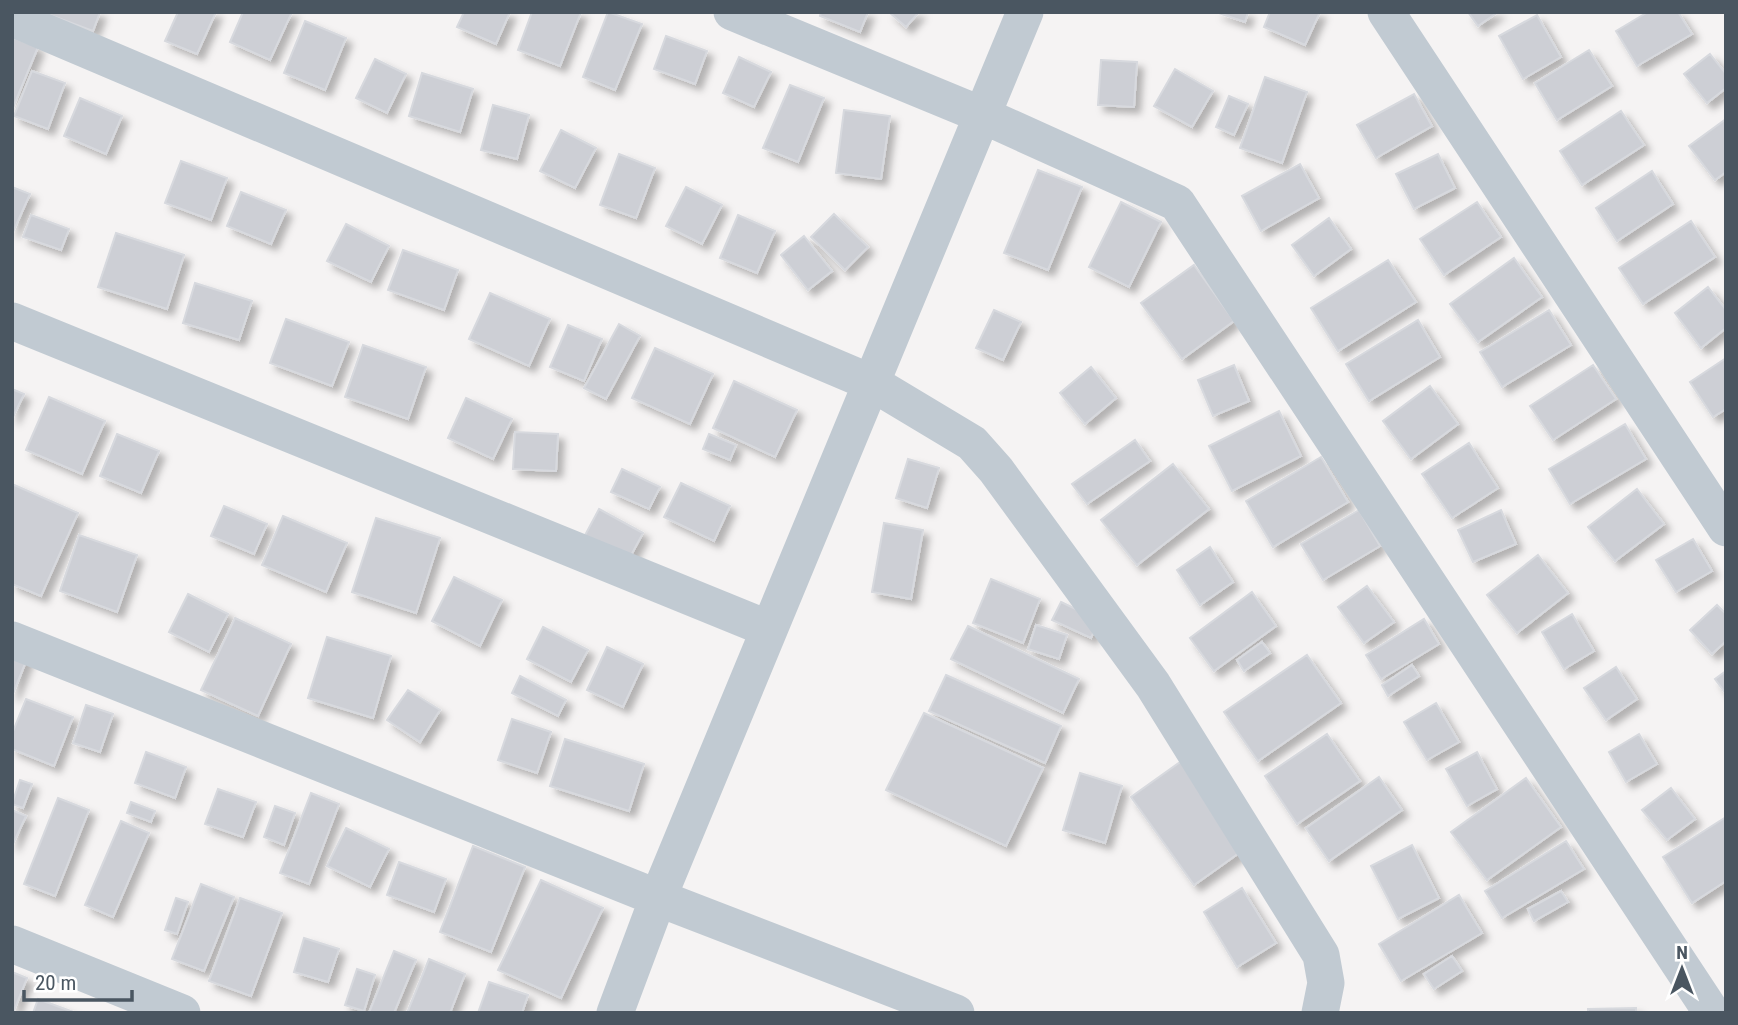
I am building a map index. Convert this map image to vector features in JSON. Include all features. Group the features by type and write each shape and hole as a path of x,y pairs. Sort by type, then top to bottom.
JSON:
{"street":[{"path":"732,12 982,115 1177,203 1712,1013"},
{"path":"615,1013 658,898 1025,12"},
{"path":"1386,12 1726,528"},
{"path":"12,18 872,383 972,443 996,470 1145,675 1321,955 1326,983 1320,1013"},
{"path":"12,321 769,629"},
{"path":"12,640 658,898 956,1013"},
{"path":"12,944 182,1013"}],"building":[{"path":"52,12 100,12 93,31 50,15"},
{"path":"178,12 216,12 197,54 165,41"},
{"path":"243,12 292,12 270,60 230,42"},
{"path":"464,12 510,12 496,44 457,27"},
{"path":"532,12 581,12 560,66 518,50"},
{"path":"608,12 642,24 615,90 583,77"},
{"path":"821,12 868,12 860,32 820,16"},
{"path":"889,12 919,12 906,27"},
{"path":"1216,12 1248,12 1245,22"},
{"path":"1270,12 1320,12 1305,45 1264,27"},
{"path":"1468,12 1498,12 1478,26"},
{"path":"1648,12 1678,12 1692,34 1637,66 1616,31"},
{"path":"1537,15 1561,57 1523,79 1499,36"},
{"path":"305,21 346,38 325,90 284,73"},
{"path":"666,36 707,51 695,84 654,69"},
{"path":"14,38 38,47 12,110 12,43"},
{"path":"1589,50 1612,86 1557,120 1535,83"},
{"path":"1710,54 1726,74 1726,88 1707,103 1684,74"},
{"path":"739,57 771,72 754,107 723,93"},
{"path":"375,59 406,74 387,113 356,98"},
{"path":"1101,60 1137,62 1134,107 1098,105"},
{"path":"1175,69 1213,91 1192,127 1154,106"},
{"path":"32,71 65,83 48,129 14,116"},
{"path":"422,73 473,89 460,132 409,116"},
{"path":"1265,77 1307,92 1282,163 1240,148"},
{"path":"790,85 824,98 798,162 763,148"},
{"path":"1414,94 1432,126 1376,158 1357,125"},
{"path":"1229,96 1248,104 1234,135 1216,127"},
{"path":"80,98 122,116 106,154 64,136"},
{"path":"493,105 529,115 517,159 481,150"},
{"path":"844,110 890,116 881,179 836,173"},
{"path":"1621,111 1644,145 1582,185 1560,151"},
{"path":"1726,119 1726,172 1715,180 1689,146"},
{"path":"561,130 596,148 575,188 540,171"},
{"path":"619,154 655,168 636,218 600,205"},
{"path":"1438,154 1455,188 1414,209 1396,174"},
{"path":"181,161 227,178 211,220 165,203"},
{"path":"1300,164 1319,198 1261,231 1242,196"},
{"path":"1038,170 1082,187 1048,270 1004,253"},
{"path":"1652,171 1673,204 1617,241 1596,208"},
{"path":"12,187 30,194 13,232 12,232"},
{"path":"686,187 722,205 702,244 666,226"},
{"path":"241,192 286,210 271,244 227,226"},
{"path":"1121,202 1161,222 1129,287 1089,267"},
{"path":"1477,202 1501,237 1444,275 1420,239"},
{"path":"834,214 868,247 845,270 811,237"},
{"path":"31,215 69,229 61,250 23,237"},
{"path":"738,215 775,231 757,273 720,258"},
{"path":"1329,218 1351,249 1314,276 1292,245"},
{"path":"1691,221 1715,257 1643,304 1619,268"},
{"path":"346,224 389,246 371,282 327,261"},
{"path":"116,233 184,255 167,309 98,287"},
{"path":"804,236 832,271 808,290 781,255"},
{"path":"403,250 458,270 444,310 388,290"},
{"path":"1514,258 1542,297 1478,342 1450,304"},
{"path":"1388,260 1416,302 1338,351 1311,308"},
{"path":"1194,265 1234,321 1182,359 1141,303"},
{"path":"195,283 252,301 239,340 183,323"},
{"path":"1708,287 1726,310 1726,328 1701,348 1675,313"},
{"path":"490,293 550,319 529,366 469,339"},
{"path":"994,310 1021,322 1003,360 976,348"},
{"path":"1549,310 1571,345 1502,387 1480,352"},
{"path":"286,319 349,342 332,386 270,363"},
{"path":"1418,320 1440,357 1369,401 1346,364"},
{"path":"619,324 640,336 606,399 584,388"},
{"path":"568,325 602,339 584,381 550,367"},
{"path":"363,345 426,367 408,419 345,397"},
{"path":"655,348 713,374 690,424 632,398"},
{"path":"1726,358 1726,409 1713,417 1690,382"},
{"path":"1234,365 1249,401 1213,416 1198,380"},
{"path":"1593,365 1616,399 1553,440 1530,406"},
{"path":"1091,367 1116,398 1085,424 1060,393"},
{"path":"734,381 797,410 775,457 713,428"},
{"path":"1430,386 1458,424 1411,459 1383,421"},
{"path":"12,389 24,394 12,419"},
{"path":"49,397 105,421 82,474 26,450"},
{"path":"466,398 512,419 493,459 448,438"},
{"path":"1279,411 1301,456 1232,491 1209,446"},
{"path":"1625,424 1646,459 1570,504 1549,469"},
{"path":"515,432 558,434 556,471 513,469"},
{"path":"117,434 159,451 141,493 100,476"},
{"path":"709,434 736,445 730,460 703,449"},
{"path":"1135,440 1150,461 1087,504 1072,484"},
{"path":"1469,443 1498,488 1452,518 1422,474"},
{"path":"1321,457 1348,502 1273,547 1246,501"},
{"path":"908,459 939,468 927,508 896,498"},
{"path":"1173,464 1209,509 1137,565 1101,520"},
{"path":"622,469 660,487 649,509 611,492"},
{"path":"681,483 730,506 714,541 664,517"},
{"path":"12,484 78,513 41,596 12,584"},
{"path":"1637,489 1664,524 1615,561 1588,527"},
{"path":"224,506 267,524 254,554 211,536"},
{"path":"599,509 643,533 628,561 584,537"},
{"path":"1359,510 1380,546 1323,580 1301,544"},
{"path":"1501,510 1516,544 1473,562 1458,530"},
{"path":"283,516 347,543 326,592 262,565"},
{"path":"376,518 440,538 416,613 352,592"},
{"path":"884,523 923,530 911,599 872,592"},
{"path":"79,535 137,555 117,612 60,591"},
{"path":"1693,539 1712,571 1676,592 1656,560"},
{"path":"1210,547 1233,582 1200,605 1177,570"},
{"path":"1538,555 1568,593 1517,633 1487,595"},
{"path":"454,577 502,600 480,646 432,621"},
{"path":"991,579 1040,599 1023,643 973,623"},
{"path":"1367,586 1394,622 1364,643 1338,607"},
{"path":"1252,592 1276,626 1214,671 1190,638"},
{"path":"188,594 228,614 209,652 169,632"},
{"path":"1061,602 1099,620 1091,638 1052,620"},
{"path":"1717,605 1726,614 1726,641 1712,654 1690,630"},
{"path":"1572,614 1594,651 1564,669 1542,632"},
{"path":"235,618 291,644 258,716 201,690"},
{"path":"1424,619 1439,644 1381,679 1366,655"},
{"path":"1036,625 1067,635 1059,659 1028,649"},
{"path":"968,626 1079,679 1063,713 951,659"},
{"path":"543,627 588,650 571,682 527,659"},
{"path":"327,637 391,656 373,718 308,698"},
{"path":"1262,642 1270,653 1244,671 1237,660"},
{"path":"607,647 643,664 623,707 587,690"},
{"path":"12,648 29,654 12,696"},
{"path":"1307,655 1341,703 1258,761 1224,712"},
{"path":"1412,665 1419,676 1388,696 1382,685"},
{"path":"1616,667 1637,699 1606,720 1584,688"},
{"path":"1726,671 1726,694 1715,679"},
{"path":"946,675 1061,726 1045,763 929,711"},
{"path":"520,676 566,700 558,716 512,693"},
{"path":"408,690 440,710 420,742 387,720"},
{"path":"26,699 73,717 54,766 12,749 12,734"},
{"path":"1436,703 1459,742 1427,760 1404,722"},
{"path":"86,705 113,714 100,752 73,743"},
{"path":"924,713 1043,768 1006,846 886,790"},
{"path":"512,719 551,732 537,773 498,760"},
{"path":"1327,734 1360,781 1297,824 1265,776"},
{"path":"1639,734 1657,764 1626,782 1609,752"},
{"path":"565,739 644,764 629,811 550,786"},
{"path":"146,752 186,767 175,798 135,783"},
{"path":"1477,752 1497,789 1467,806 1446,769"},
{"path":"1183,760 1246,848 1194,885 1131,797"},
{"path":"1080,773 1122,786 1105,843 1063,830"},
{"path":"1379,777 1402,810 1329,861 1306,828"},
{"path":"1526,778 1561,827 1487,880 1451,832"},
{"path":"20,780 32,784 23,808 12,804"},
{"path":"1671,788 1695,819 1667,840 1642,810"},
{"path":"218,789 256,802 243,837 205,824"},
{"path":"311,793 339,804 309,884 280,873"},
{"path":"58,798 89,810 55,896 24,884"},
{"path":"131,802 155,811 151,822 127,813"},
{"path":"275,806 295,813 284,845 264,837"},
{"path":"12,810 26,816 12,846"},
{"path":"1726,817 1726,881 1692,903 1663,857"},
{"path":"121,821 149,833 113,917 85,905"},
{"path":"346,828 389,849 370,887 327,866"},
{"path":"1566,841 1584,869 1502,918 1485,891"},
{"path":"1412,845 1439,898 1398,919 1371,866"},
{"path":"473,846 525,867 491,952 440,932"},
{"path":"399,862 446,879 434,912 387,895"},
{"path":"541,880 603,908 561,998 498,970"},
{"path":"201,884 234,897 204,971 172,959"},
{"path":"1242,888 1276,943 1237,967 1204,912"},
{"path":"1561,891 1568,902 1534,921 1528,909"},
{"path":"1459,895 1482,933 1401,981 1379,944"},
{"path":"176,898 188,902 177,934 165,930"},
{"path":"240,898 282,913 251,996 209,981"},
{"path":"304,938 339,949 328,982 294,972"},
{"path":"394,951 416,960 394,1013 369,1013"},
{"path":"1452,956 1462,971 1434,989 1424,974"},
{"path":"429,959 465,974 450,1013 407,1013"},
{"path":"357,969 375,975 364,1011 345,1005"},
{"path":"12,972 27,978 13,1013 12,1013"},
{"path":"489,982 528,995 522,1013 478,1013"},
{"path":"38,999 76,1013 33,1013"},
{"path":"1636,1008 1636,1013 1588,1013 1588,1009"}]}
